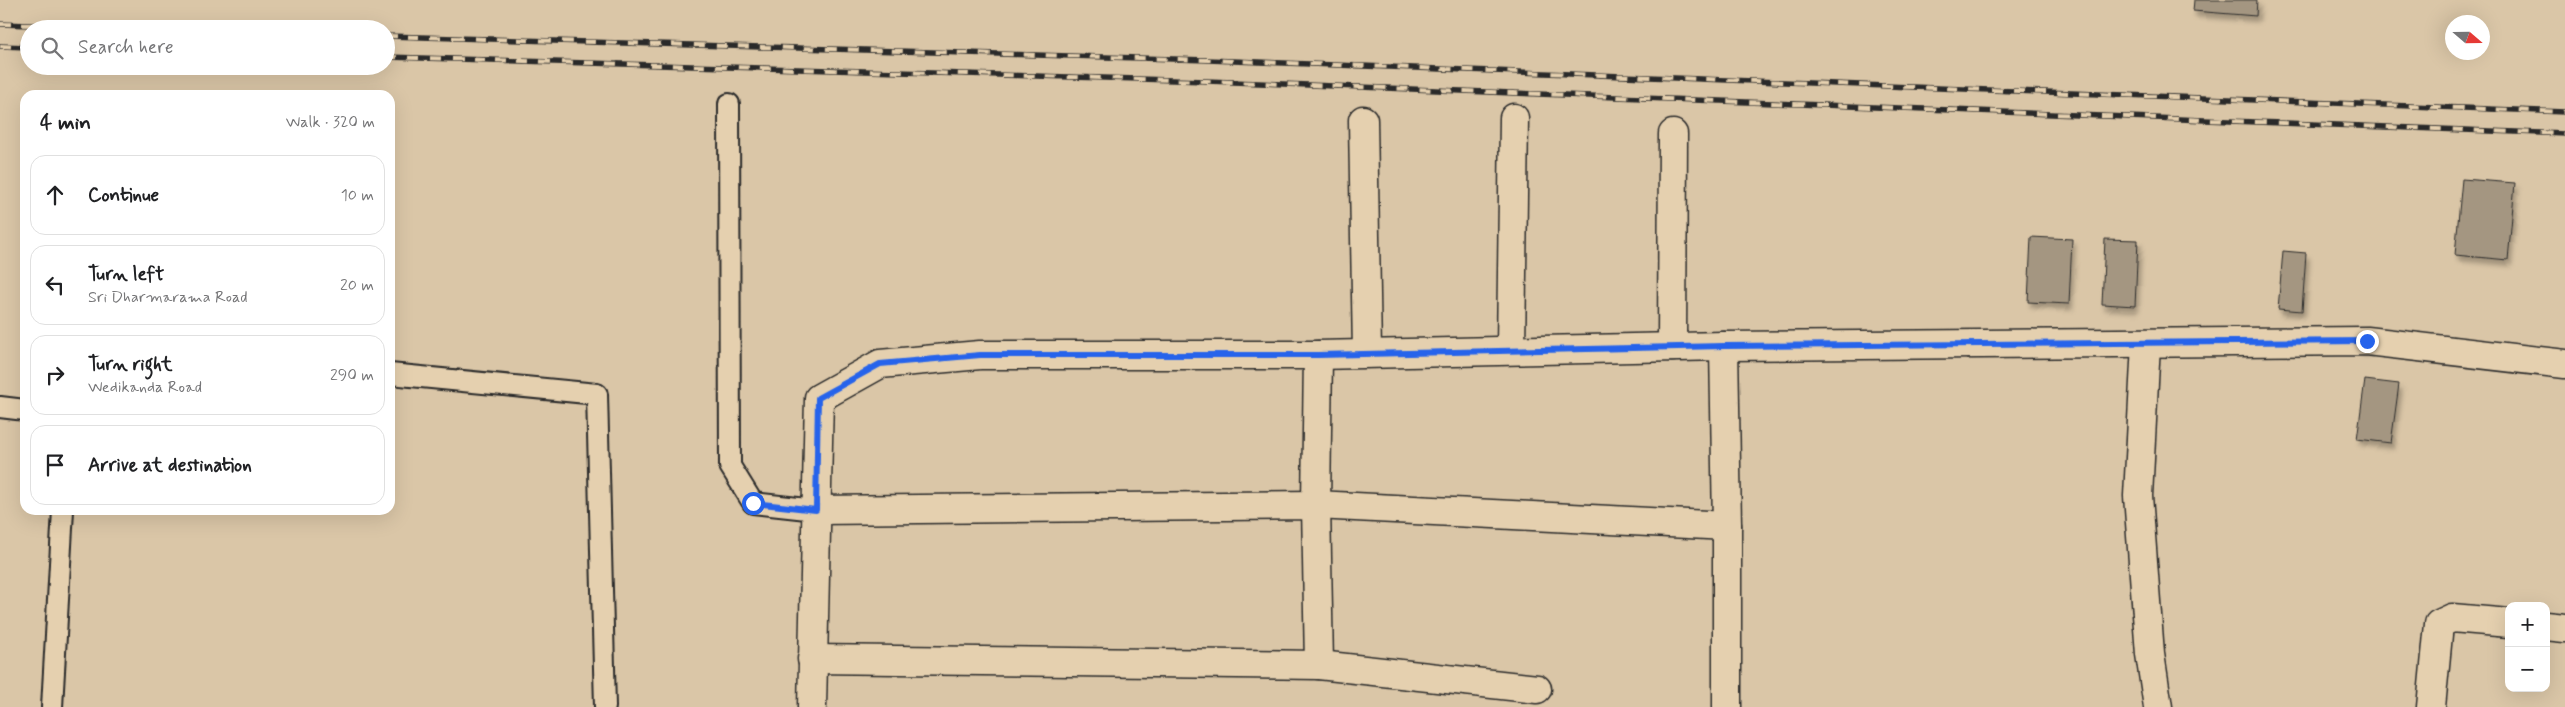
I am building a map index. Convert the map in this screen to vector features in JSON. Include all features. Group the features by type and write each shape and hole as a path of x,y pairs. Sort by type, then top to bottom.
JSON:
{"street":[{"path":"1512,350 1514,118"},
{"path":"1363,120 1367,353"},
{"path":"1672,347 1673,134"},
{"path":"812,707 818,398 880,364 980,355 1318,355 1724,346 2367,341 2565,364"},
{"path":"2146,344 2138,496 2150,654 2158,707"},
{"path":"1724,346 1727,526 1727,707"},
{"path":"1318,355 1316,504 1319,665"},
{"path":"816,510 1316,504 1727,526"},
{"path":"2431,707 2439,624 2452,618 2505,623"},
{"path":"2550,626 2565,628"},
{"path":"812,659 1319,665 1537,688"}],"lane":[{"path":"729,104 730,466 753,503 816,510"},
{"path":"395,374 597,394 605,707"},
{"path":"0,407 20,409"},
{"path":"52,707 63,515"}],"building":[{"path":"2194,0 2257,0 2256,16 2193,11"},
{"path":"2462,179 2515,183 2508,260 2455,255"},
{"path":"2031,237 2072,239 2069,304 2028,302"},
{"path":"2105,239 2138,240 2135,306 2102,304"},
{"path":"2283,251 2306,253 2302,311 2278,309"},
{"path":"2365,380 2399,384 2391,443 2357,439"}],"railway":[{"path":"0,24 20,25"},
{"path":"395,36 1208,60 2565,112"},
{"path":"0,46 20,47"},
{"path":"395,57 1207,81 2565,134"}],"route":[{"path":"753,503 816,510 818,398 880,364 980,355 1318,355 1724,346 2367,341"}]}
